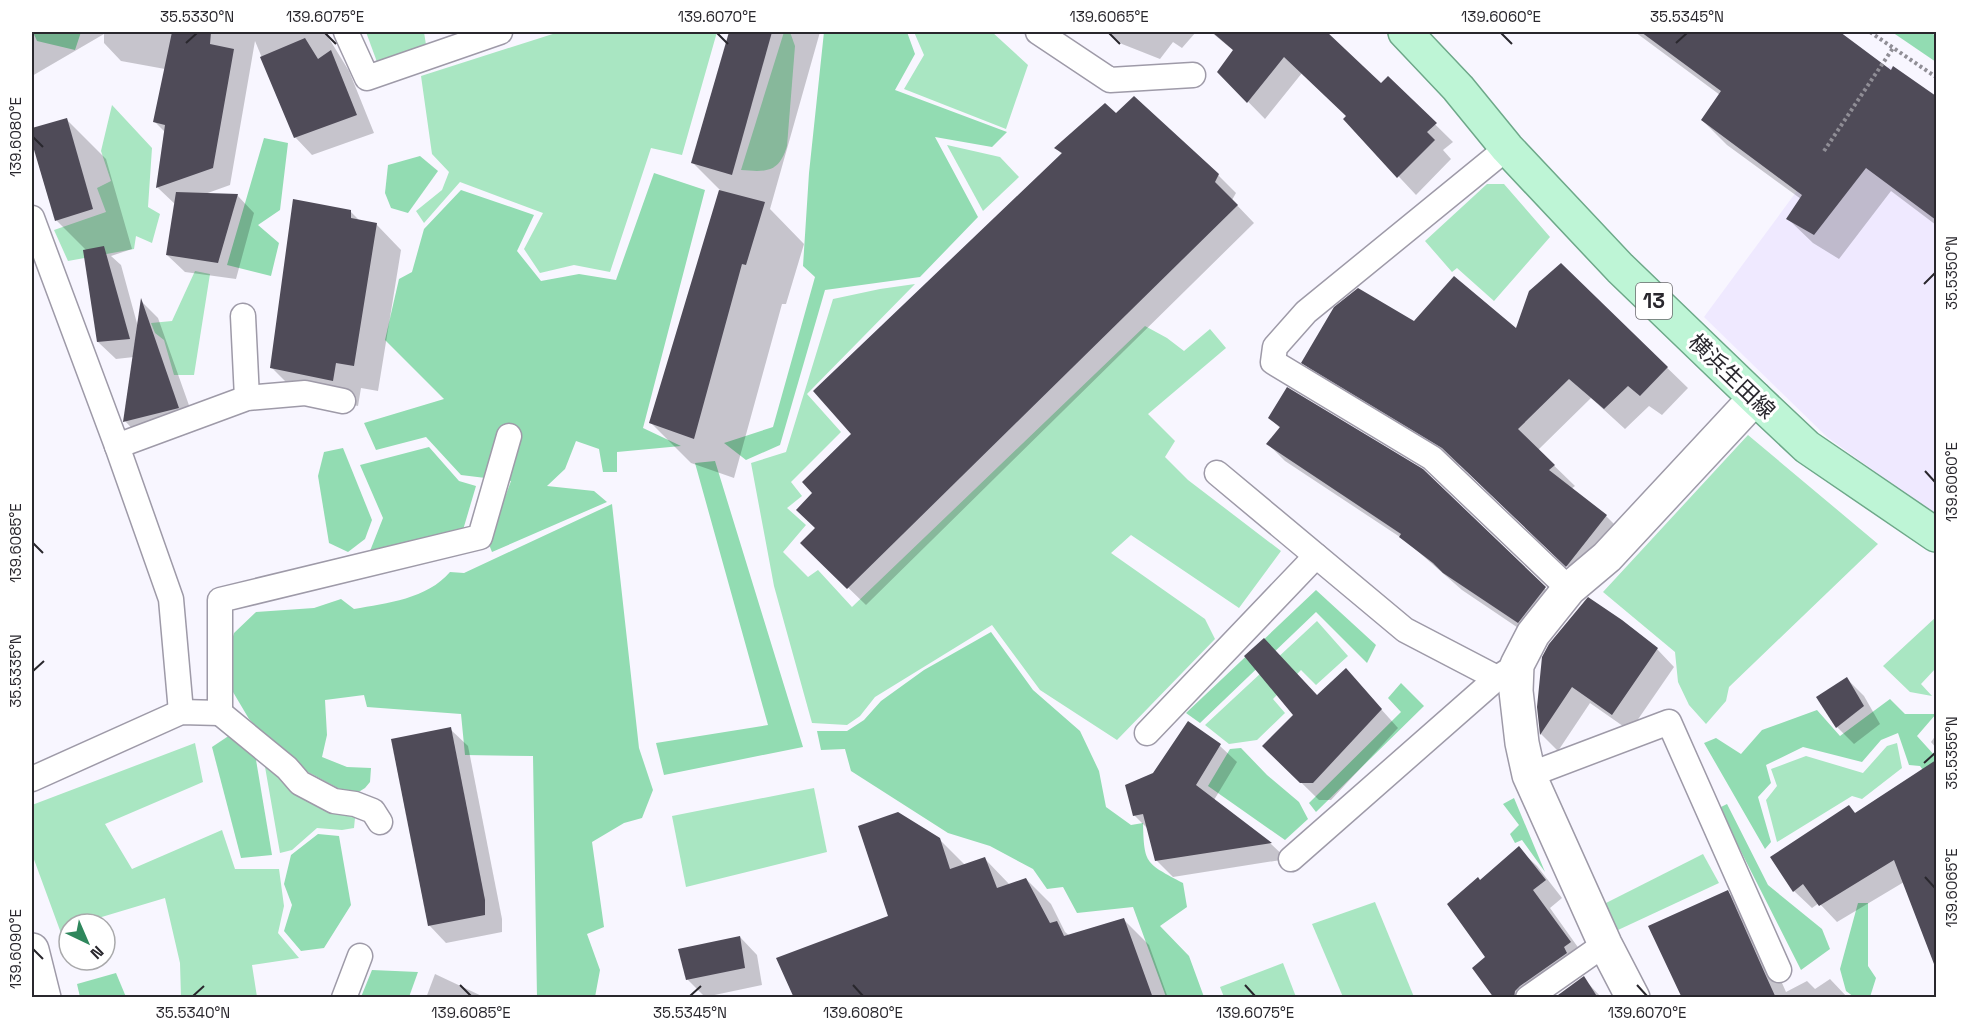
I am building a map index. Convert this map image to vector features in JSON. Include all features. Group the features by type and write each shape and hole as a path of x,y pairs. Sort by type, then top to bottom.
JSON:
{"main road":[{"name":"横浜生田線","path":"1405,32 1458,88 1507,148 1620,268 1755,398 1808,447 1936,535"}],"street":[{"path":"1633,998 1605,944 1529,775 1522,743 1516,691 1507,672 1533,634 1569,589 1607,557 1755,398"},
{"path":"32,950 44,998"}],"lane":[{"path":"346,32 368,78 500,32"},
{"path":"1038,32 1110,80 1193,75"},
{"path":"1507,148 1306,312 1275,347 1273,362 1432,458 1569,589"},
{"path":"32,218 171,599 181,712"},
{"path":"243,316 247,398"},
{"path":"117,446 247,398 305,393 343,401"},
{"path":"220,713 220,600 480,537 509,436"},
{"path":"1217,474 1405,630 1507,672 1291,859"},
{"path":"1146,733 1316,556"},
{"path":"32,779 181,712 220,713 286,768 300,783 334,801 355,804 372,811 380,822"},
{"path":"1529,775 1669,722 1779,970"},
{"path":"1528,998 1605,944"},
{"path":"344,998 360,956"}],"path":[{"path":"1870,32 1936,77"},
{"path":"1824,151 1893,48"}],"shaded area":[{"path":"1889,66 1936,97 1936,516 1827,437 1704,317"}],"green space":[{"path":"33,32 81,32 75,50 37,41"},
{"path":"366,32 424,32 426,45 377,62"},
{"path":"559,32 717,32 682,155 651,148 610,272 574,265 540,273 524,249 543,213 460,182 424,223 416,211 442,190 449,172 432,154 421,76"},
{"path":"784,32 790,32 795,46 787,146 776,166 758,171 741,170"},
{"path":"824,32 907,32 915,54 895,90 1007,132 992,147 935,137 978,217 920,277 825,290 780,445 746,460 724,443 773,427 815,277 803,266 809,173"},
{"path":"914,32 992,32 1028,65 1006,129 904,89 924,55"},
{"path":"1892,32 1930,32 1936,36 1936,62"},
{"path":"112,105 152,148 148,207 160,214 152,243 136,236 134,249 68,261 54,230 106,212 97,188 111,181 101,151"},
{"path":"264,138 288,143 280,210 258,225 279,243 271,276 227,265"},
{"path":"947,145 1000,157 1019,177 983,211"},
{"path":"420,156 438,171 408,213 391,208 385,193 388,165"},
{"path":"654,173 705,190 643,428 681,446 617,452 617,472 603,472 599,449 576,441 565,469 547,486 594,491 607,502 492,552 488,542 511,481 461,475 426,437 376,450 364,423 444,399 385,340 399,279 412,272 424,229 461,190 534,215 517,251 541,281 579,274 616,280"},
{"path":"1487,184 1504,184 1550,237 1494,301 1457,268 1452,272 1425,241"},
{"path":"195,271 210,274 194,375 174,375 164,340 155,333 151,323 172,321"},
{"path":"915,284 807,394 841,432 791,482 802,496 787,508 806,525 783,552 808,577 818,570 852,607 1145,326 1184,351 1210,329 1226,348 1148,414 1175,441 1165,457 1188,480 1281,551 1239,608 1131,535 1111,553 1205,619 1215,639 1117,740 1040,690 992,625 875,697 860,716 847,725 812,723 774,586 751,463 786,452 833,299"},
{"path":"1748,435 1878,544 1729,687 1726,701 1706,724 1689,705 1678,682 1675,652 1603,592"},
{"path":"429,447 459,481 476,486 463,530 370,551 383,518 360,465"},
{"path":"343,448 372,520 365,539 348,552 329,543 318,476 324,452"},
{"path":"715,461 803,747 664,775 656,743 768,725 695,463"},
{"path":"612,504 639,748 653,790 642,818 624,823 592,842 604,927 587,934 600,970 595,997 537,997 533,756 465,755 461,714 367,707 364,695 325,700 327,735 322,757 347,767 371,768 370,782 365,788 357,793 347,793 295,765 249,719 233,692 225,662 234,633 256,612 314,608 341,599 354,609 406,598 430,588 450,572 464,573"},
{"path":"1316,590 1376,645 1367,663 1316,612 1200,723 1186,713"},
{"path":"1936,617 1936,668 1921,684 1932,696 1910,692 1883,666"},
{"path":"1317,621 1348,656 1316,685 1301,670 1273,699 1285,713 1257,740 1229,744 1205,725"},
{"path":"991,632 1033,690 1080,731 1099,771 1106,807 1131,825 1143,823 1144,847 1150,861 1161,871 1183,883 1187,907 1160,926 1189,956 1204,997 1166,997 1133,907 1077,913 1063,887 1047,889 1033,869 990,846 948,833 851,771 845,749 821,750 817,731 847,731 864,720 881,701 924,670"},
{"path":"1401,683 1424,706 1316,812 1309,803 1401,712 1388,698"},
{"path":"1890,699 1905,714 1936,714 1917,736 1936,757 1936,788 1920,766 1909,765 1898,733 1881,740 1862,762 1803,747 1766,765 1771,783 1758,797 1771,842 1765,849 1704,743 1716,738 1741,754 1762,730 1817,710 1840,736"},
{"path":"233,733 254,748 272,855 241,858 212,747"},
{"path":"195,743 203,782 105,824 132,869 222,830 235,869 279,869 284,906 278,933 299,958 252,965 257,997 181,997 180,963 165,898 117,912 57,912 57,922 32,854 32,805"},
{"path":"1897,743 1902,768 1862,799 1852,796 1777,842 1766,800 1777,786 1771,769 1806,756 1863,773 1887,746"},
{"path":"1241,748 1267,775 1299,802 1308,819 1285,840 1208,786 1230,749"},
{"path":"264,761 316,802 355,818 354,828 342,830 317,828 292,850 280,853"},
{"path":"814,788 827,852 686,887 672,816"},
{"path":"1514,798 1545,872 1522,840 1515,843 1510,834 1519,825 1503,804"},
{"path":"1727,804 1768,885 1822,929 1830,949 1801,970 1719,808"},
{"path":"318,834 339,836 351,905 324,948 301,951 284,931 292,905 284,884 291,855"},
{"path":"1703,854 1719,883 1618,930 1604,904"},
{"path":"1375,902 1414,997 1343,997 1312,924"},
{"path":"1858,903 1868,903 1868,966 1876,978 1870,997 1854,997 1846,991 1840,969"},
{"path":"1283,963 1296,997 1224,997 1220,987"},
{"path":"372,970 418,972 409,997 361,997"},
{"path":"116,973 126,997 80,997 77,984"}],"building":[{"path":"172,32 211,32 210,44 234,49 213,168 156,188 165,125 153,122"},
{"path":"729,32 772,32 732,175 691,163"},
{"path":"1212,32 1327,32 1381,83 1388,76 1437,123 1427,132 1435,140 1397,178 1343,119 1346,116 1284,57 1247,103 1217,72 1233,50"},
{"path":"1641,32 1840,32 1891,70 1893,66 1936,96 1936,220 1866,168 1814,235 1786,219 1802,195 1701,120 1721,91"},
{"path":"305,38 318,59 331,50 357,115 294,138 260,57"},
{"path":"1134,96 1219,174 1215,182 1238,205 847,589 800,543 815,528 796,510 812,493 802,482 851,434 813,391 1062,153 1054,148 1105,103 1116,113"},
{"path":"67,118 93,209 55,221 32,143 32,128"},
{"path":"719,190 765,202 746,265 742,264 694,439 649,423"},
{"path":"176,192 238,194 218,263 166,255"},
{"path":"293,199 351,210 351,218 377,223 354,366 336,363 333,381 270,368"},
{"path":"104,246 130,339 97,342 83,250"},
{"path":"1561,263 1668,367 1640,396 1628,386 1604,409 1569,379 1518,429 1555,465 1549,470 1607,515 1566,567 1442,448 1301,363 1334,307 1358,288 1414,321 1454,276 1516,328 1529,291"},
{"path":"141,298 179,408 123,422"},
{"path":"1287,387 1423,469 1546,587 1518,623 1443,573 1399,537 1401,534 1266,444 1280,427 1268,418"},
{"path":"1588,597 1658,648 1612,715 1572,687 1540,735 1537,707 1542,657 1549,644"},
{"path":"1264,638 1317,695 1346,668 1382,709 1313,783 1300,783 1262,746 1293,715 1244,656"},
{"path":"1847,677 1864,706 1836,728 1816,697"},
{"path":"1188,721 1221,744 1196,785 1272,843 1155,861 1143,814 1133,816 1125,785 1153,773"},
{"path":"451,727 485,900 485,915 428,926 391,739"},
{"path":"1936,760 1936,963 1934,964 1894,860 1819,906 1803,884 1793,892 1770,857 1849,805 1855,813"},
{"path":"898,812 940,838 950,869 985,857 997,888 1026,878 1050,923 1057,921 1064,936 1124,918 1153,998 794,998 776,958 888,916 858,826"},
{"path":"1519,846 1546,880 1533,890 1571,942 1564,947 1567,953 1520,986 1515,991 1514,998 1494,998 1472,968 1485,957 1447,904 1478,877 1480,880"},
{"path":"1728,890 1776,998 1682,998 1648,926"},
{"path":"740,936 745,968 686,980 678,949"},
{"path":"1584,976 1598,998 1554,998"}]}
